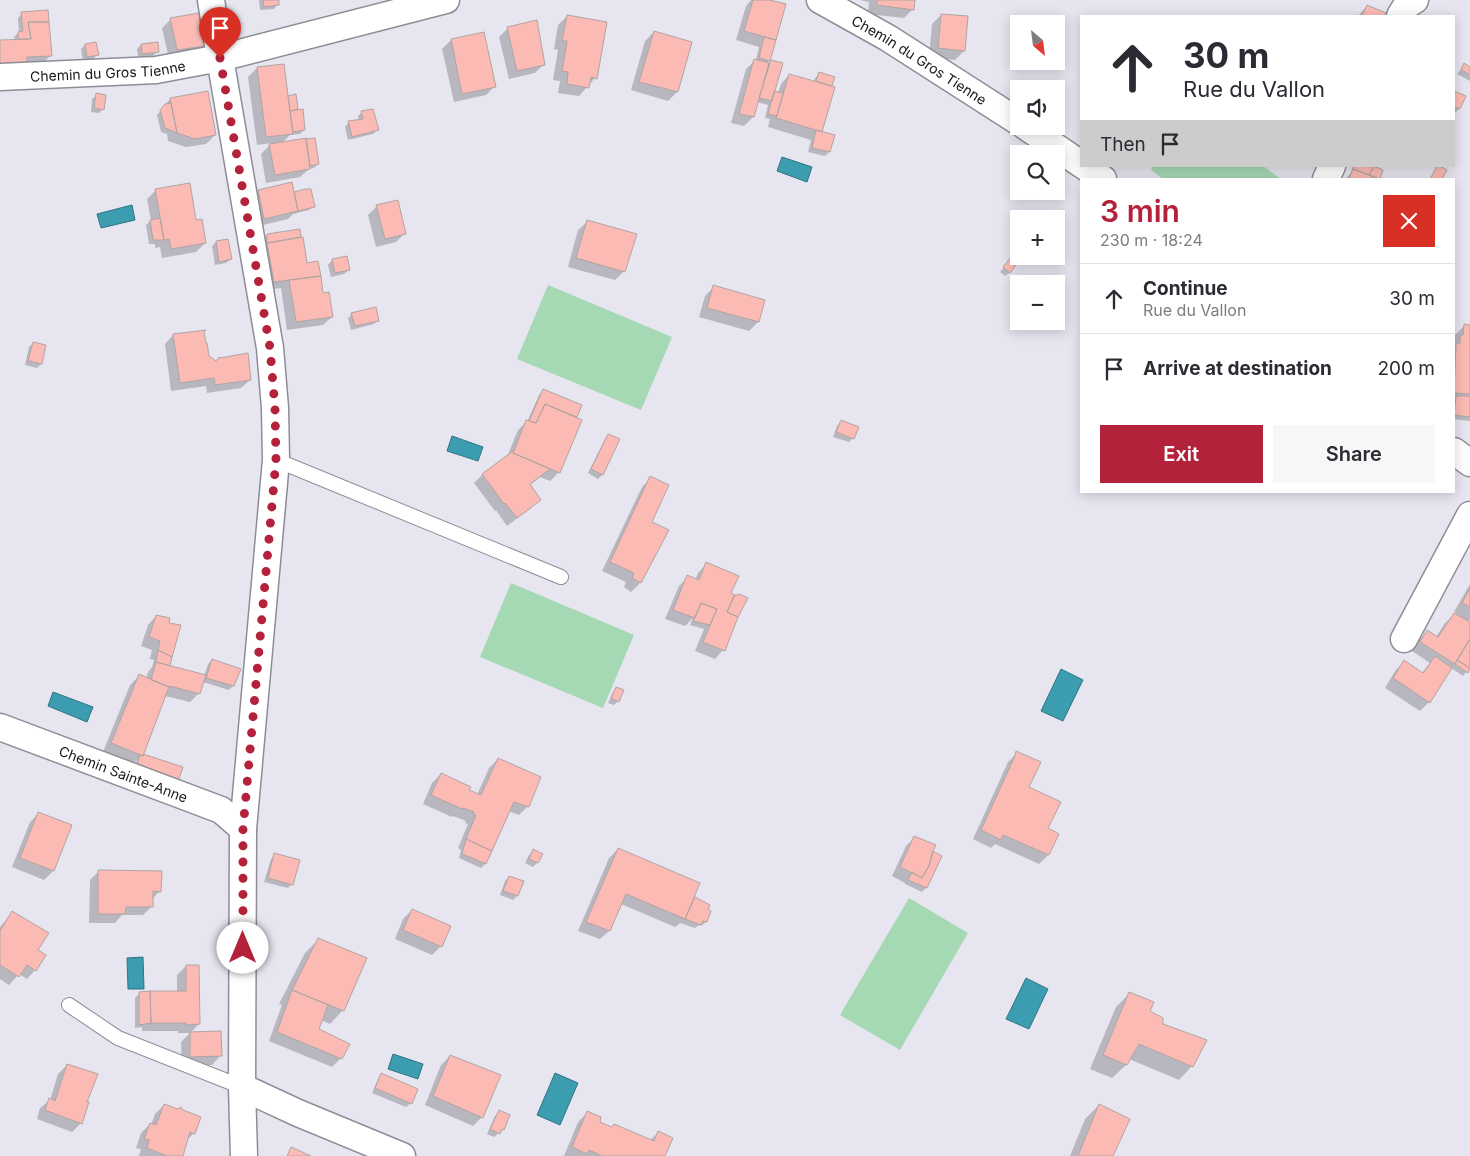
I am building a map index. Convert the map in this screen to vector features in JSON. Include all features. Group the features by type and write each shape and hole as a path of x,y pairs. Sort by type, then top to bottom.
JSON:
{"street":[{"path":"212,0 220,58 270,348 275,408 276,460 243,829 242,1087 244,1156"},
{"name":"Chemin du Gros Tienne","path":"0,78 156,70 220,58 446,0"},
{"name":"Chemin du Gros Tienne","path":"820,0 888,38 1010,116"},
{"path":"1401,15 1406,6 1415,0"},
{"path":"1038,135 1080,163"},
{"path":"1086,167 1102,178"},
{"path":"1455,452 1470,463"},
{"path":"1404,639 1470,515"},
{"name":"Chemin Sainte-Anne","path":"0,727 221,810 243,829"},
{"path":"242,1087 298,1113 402,1156"}],"lane":[{"path":"276,460 561,577"},
{"path":"69,1005 118,1038 242,1087"}],"green space":[{"path":"1152,167 1264,167 1280,178 1162,178 1151,170"},
{"path":"548,285 672,337 641,410 517,359"},
{"path":"511,583 634,635 603,708 480,657"},
{"path":"909,898 968,933 900,1050 840,1015"}],"water":[{"path":"782,157 812,167 807,182 777,171"},
{"path":"132,205 135,220 101,228 97,214"},
{"path":"452,436 483,447 478,461 447,451"},
{"path":"1061,669 1083,680 1063,721 1041,711"},
{"path":"53,692 93,707 87,722 48,706"},
{"path":"143,957 144,989 128,989 127,958"},
{"path":"1026,978 1048,989 1029,1029 1006,1019"},
{"path":"393,1054 423,1064 418,1079 388,1069"},
{"path":"555,1073 578,1083 560,1125 537,1115"}],"building":[{"path":"263,0 279,0 279,5 264,7"},
{"path":"753,0 770,0 786,4 776,40 744,31"},
{"path":"877,0 915,0 914,10 877,5"},
{"path":"1367,5 1386,13 1385,15 1362,15"},
{"path":"48,10 49,22 28,22 31,39 18,39 18,32 23,31 21,12"},
{"path":"199,13 204,46 177,50 170,18"},
{"path":"941,14 968,16 965,51 938,48"},
{"path":"567,15 607,22 597,79 591,77 589,88 567,84 568,72 562,71 567,41 562,41"},
{"path":"537,20 545,65 517,71 507,27"},
{"path":"28,22 49,22 52,56 27,57 27,64 0,65 0,40 31,39"},
{"path":"654,31 692,42 678,92 639,82"},
{"path":"484,32 496,87 462,94 451,39"},
{"path":"764,37 776,40 770,61 759,58"},
{"path":"96,42 99,55 87,57 85,44"},
{"path":"158,42 159,52 142,54 141,44"},
{"path":"754,59 769,63 754,117 739,114"},
{"path":"771,60 783,63 772,101 759,98"},
{"path":"1464,63 1470,67 1470,75 1461,69"},
{"path":"284,64 293,134 266,137 257,67"},
{"path":"819,72 835,77 832,86 816,81"},
{"path":"789,74 835,87 822,132 776,118"},
{"path":"208,91 216,135 195,139 177,133 170,98"},
{"path":"774,91 783,93 777,116 768,114"},
{"path":"1455,91 1466,96 1460,109 1455,107"},
{"path":"96,93 106,95 104,110 94,108"},
{"path":"296,94 298,109 290,111 288,96"},
{"path":"171,103 177,133 165,128 160,110 165,104"},
{"path":"303,109 305,130 293,132 290,111"},
{"path":"373,109 379,130 352,137 348,121 363,119 361,111"},
{"path":"816,130 835,135 830,152 812,148"},
{"path":"306,138 310,169 275,175 269,144"},
{"path":"315,138 319,164 310,166 306,139"},
{"path":"1354,167 1373,167 1369,175 1353,169"},
{"path":"1373,167 1383,170 1380,178 1369,175"},
{"path":"1436,167 1447,170 1443,178 1431,178"},
{"path":"1353,169 1375,178 1349,178"},
{"path":"292,182 298,211 264,219 258,190"},
{"path":"190,183 196,220 202,219 206,243 171,249 169,239 164,240 155,189"},
{"path":"311,189 315,207 298,211 294,192"},
{"path":"398,200 406,234 385,239 376,205"},
{"path":"160,218 164,240 153,240 150,220"},
{"path":"587,220 637,234 625,272 576,258"},
{"path":"300,229 301,237 267,243 267,234"},
{"path":"303,237 307,263 318,261 321,276 274,282 267,243"},
{"path":"228,239 232,259 219,262 216,241"},
{"path":"347,256 350,270 335,273 332,259"},
{"path":"1010,258 1010,265 1016,265 1010,273 1003,267"},
{"path":"321,276 323,293 329,292 333,317 296,322 289,280"},
{"path":"713,285 765,300 759,322 707,308"},
{"path":"376,307 379,321 355,326 351,313"},
{"path":"1464,324 1470,325 1470,394 1455,393 1456,343 1460,343 1460,335 1463,335"},
{"path":"206,330 204,331 209,356 216,361 219,357 248,353 251,380 215,385 214,378 180,383 173,334"},
{"path":"33,342 46,345 42,364 28,361"},
{"path":"543,389 582,405 577,417 545,404 536,423 529,421"},
{"path":"1456,396 1470,396 1470,417 1455,415"},
{"path":"545,404 582,420 560,473 513,453 526,420 536,423"},
{"path":"841,420 859,427 854,439 836,432"},
{"path":"608,434 620,439 603,475 591,469"},
{"path":"514,450 513,453 550,469 530,484 541,500 517,518 482,474"},
{"path":"650,476 669,485 652,522 669,530 641,583 632,578 634,573 610,562"},
{"path":"706,562 739,576 731,593 735,595 727,612 738,617 725,651 703,642 717,609 701,603 695,618 673,610 687,575 699,580"},
{"path":"1470,588 1470,607 1462,603"},
{"path":"739,594 748,598 738,617 727,612 734,596"},
{"path":"701,603 717,609 710,625 693,621"},
{"path":"1454,613 1470,622 1470,639 1455,664 1420,642 1427,630 1438,637"},
{"path":"156,615 170,618 169,623 181,625 172,657 158,650 160,641 149,637"},
{"path":"1470,641 1470,668 1457,660"},
{"path":"158,650 172,657 170,666 156,662"},
{"path":"1435,656 1452,668 1430,703 1393,678 1404,660 1423,673"},
{"path":"212,659 241,669 234,686 206,678"},
{"path":"1457,660 1470,668 1468,673 1455,664"},
{"path":"156,662 206,675 200,694 169,687 151,680"},
{"path":"139,674 169,687 143,756 111,743"},
{"path":"616,687 624,690 619,702 611,698"},
{"path":"1016,751 1041,762 1029,787 1061,802 1048,828 1059,834 1049,855 1003,835 1001,840 981,830"},
{"path":"143,754 183,767 178,782 136,768 140,755 143,756"},
{"path":"498,758 541,777 529,807 514,802 492,851 466,839 476,815 473,815 474,812 462,809 431,795 441,773 471,787 469,790 481,795"},
{"path":"38,812 72,825 54,871 20,858"},
{"path":"914,836 936,845 929,866 922,878 900,867"},
{"path":"466,839 492,851 486,864 462,854"},
{"path":"618,848 700,883 685,919 626,894 610,931 586,922"},
{"path":"533,849 543,854 538,863 529,859"},
{"path":"933,851 942,856 927,888 908,880 912,872 922,878 929,866"},
{"path":"274,853 300,860 293,885 268,878"},
{"path":"98,870 162,871 161,892 153,891 153,907 126,907 125,914 98,914"},
{"path":"509,876 524,881 518,896 503,891"},
{"path":"695,897 710,905 708,909 711,911 707,922 703,921 701,925 685,919"},
{"path":"412,909 451,926 442,947 403,930"},
{"path":"12,911 49,933 38,950 46,955 36,971 27,965 19,977 0,965 0,931"},
{"path":"318,938 367,958 344,1011 292,990"},
{"path":"186,965 199,965 200,1024 151,1023 150,991 186,991"},
{"path":"292,990 328,1005 319,1029 350,1044 342,1059 277,1032"},
{"path":"150,991 151,1023 139,1025 139,992"},
{"path":"1129,992 1154,1002 1150,1011 1163,1018 1163,1024 1207,1040 1193,1067 1139,1044 1127,1065 1103,1055"},
{"path":"221,1031 222,1056 190,1057 190,1032"},
{"path":"450,1055 501,1075 483,1118 433,1096"},
{"path":"67,1064 98,1074 87,1102 89,1102 82,1124 45,1110 49,1098 55,1101"},
{"path":"381,1073 418,1089 412,1104 375,1088"},
{"path":"164,1104 178,1109 181,1107 183,1110 201,1117 195,1134 190,1132 183,1156 167,1156 147,1148 149,1140 144,1139 150,1123 156,1125"},
{"path":"1099,1104 1130,1119 1113,1156 1078,1156"},
{"path":"499,1110 510,1115 504,1130 502,1129 500,1134 490,1129"},
{"path":"587,1111 601,1117 600,1122 612,1127 614,1124 654,1141 658,1131 673,1138 665,1156 602,1156 589,1150 587,1154 572,1147"},
{"path":"291,1147 311,1156 287,1156"}],"route":[{"path":"220,58 270,348 275,408 276,460 243,829 243,948"}]}
